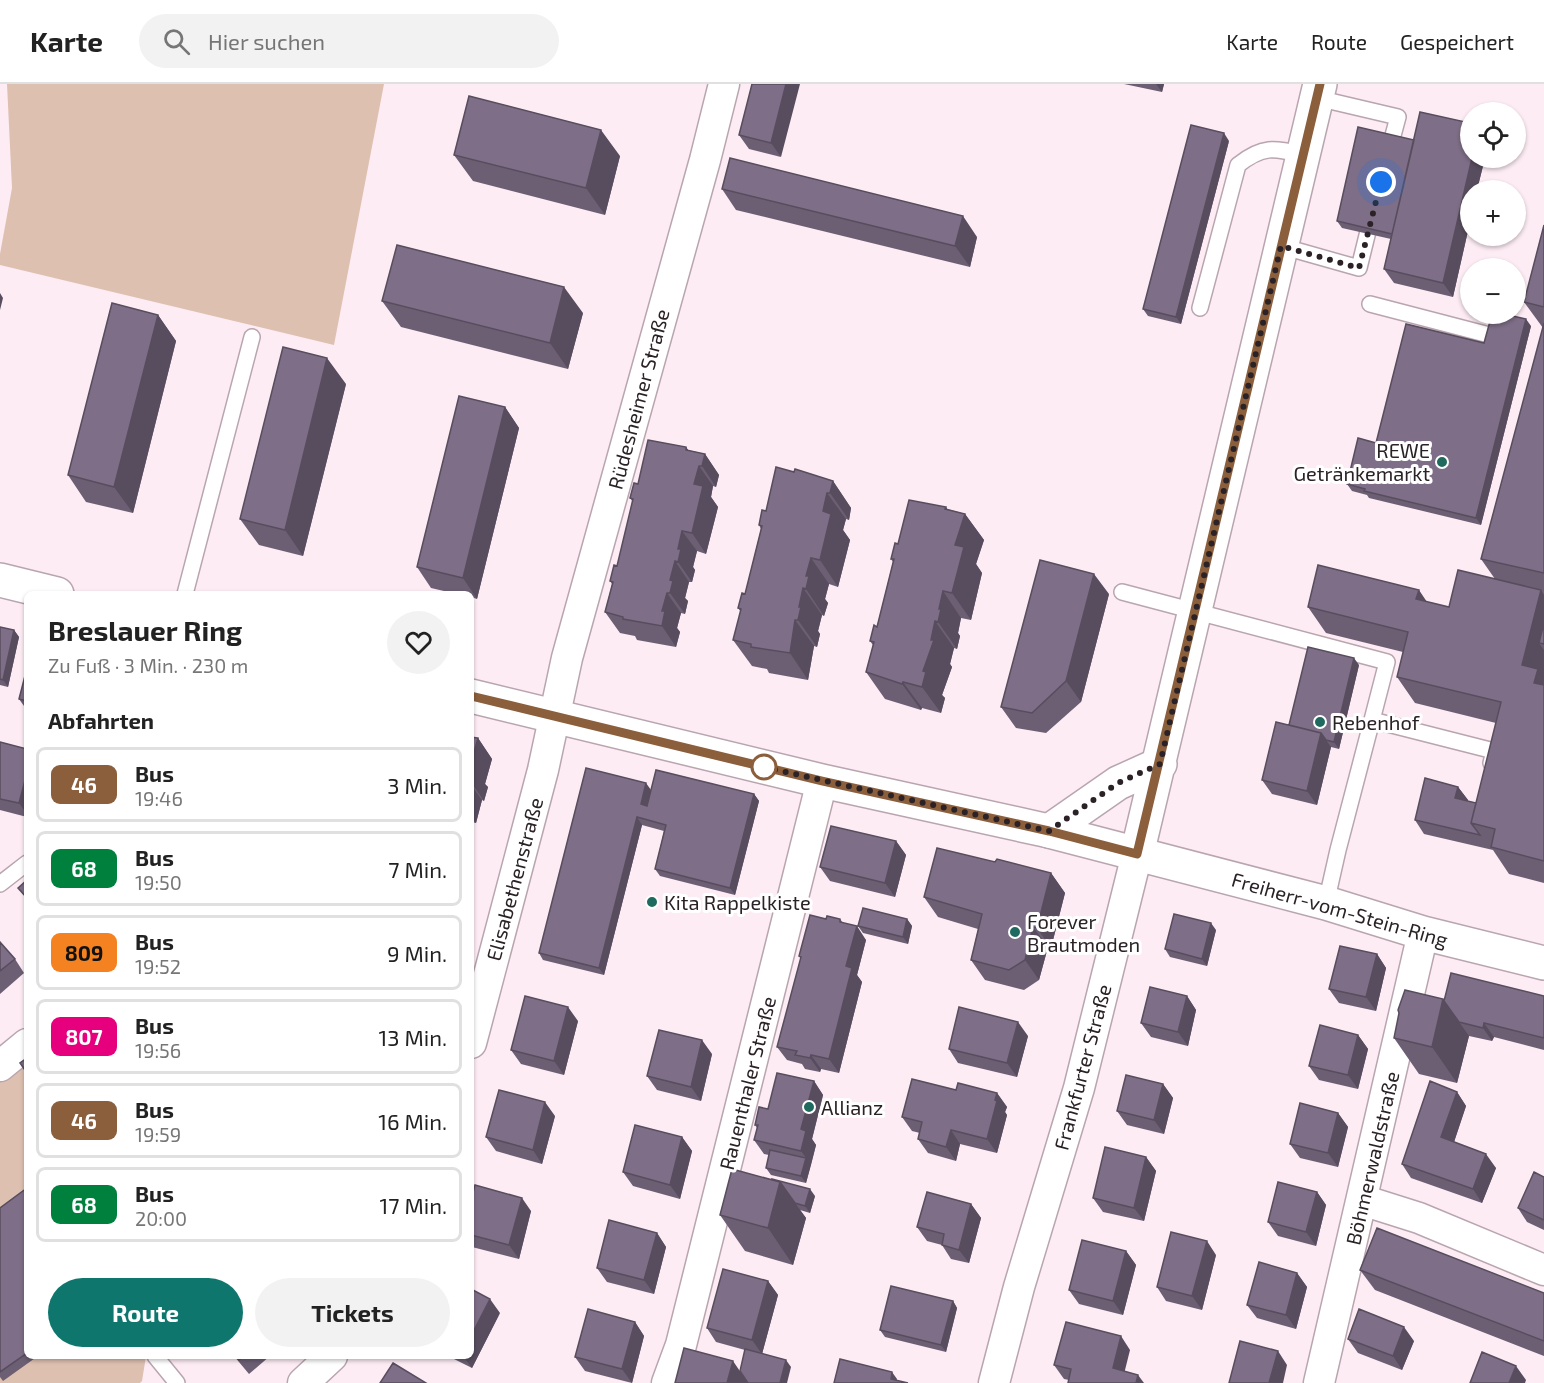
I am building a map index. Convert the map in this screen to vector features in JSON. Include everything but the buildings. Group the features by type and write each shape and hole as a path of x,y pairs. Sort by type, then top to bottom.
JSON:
{"main road":[{"name":"Frankfurter Straße","path":"1137,854 1319,91"},
{"path":"0,580 45,591"},
{"name":"Freiherr-vom-Stein-Ring","path":"474,697 822,781 1049,831 1326,903 1423,933 1544,963"},
{"path":"1049,831 1118,783 1160,764"}],"street":[{"name":"Rüdesheimer Straße","path":"556,715 567,658 724,84"},
{"name":"Elisabethenstraße","path":"474,1031 556,715"},
{"name":"Rauenthaler Straße","path":"667,1383 681,1345 822,781"},
{"name":"Frankfurter Straße","path":"994,1383 1019,1287 1080,1088 1137,854"},
{"name":"Böhmerwaldstraße","path":"1319,1383 1423,933"},
{"path":"0,1066 24,1046"},
{"path":"1362,1200 1419,1218 1544,1270"},
{"path":"303,1383 329,1359"}],"lane":[{"path":"1319,91 1398,117 1386,163"},
{"path":"1200,308 1238,165 1251,154 1266,149 1278,149 1304,155"},
{"path":"1281,246 1359,268 1377,198"},
{"path":"1370,304 1493,336"},
{"path":"186,591 252,337"},
{"path":"1122,592 1387,662 1326,903"},
{"path":"1372,720 1494,751 1486,783"},
{"path":"0,884 24,865"},
{"path":"158,1359 177,1383"}],"shaded area":[{"path":"7,84 384,84 334,345 0,265 12,188"},
{"path":"24,1061 24,1359 146,1359 140,1383 0,1383 0,1080"}],"bus line":[{"name":"46","path":"474,697 822,781 1049,831 1137,854 1320,84"}],"place":[{"name":"REWE Getränkemarkt","path":"1442,462"},
{"name":"Rebenhof","path":"1320,722"},
{"name":"Kita Rappelkiste","path":"652,902"},
{"name":"Forever Brautmoden","path":"1015,932"},
{"name":"Allianz","path":"809,1107"}],"route":[{"path":"764,767 759,766 1049,831 1118,783 1160,764 1281,246 1359,268 1381,182"}]}
